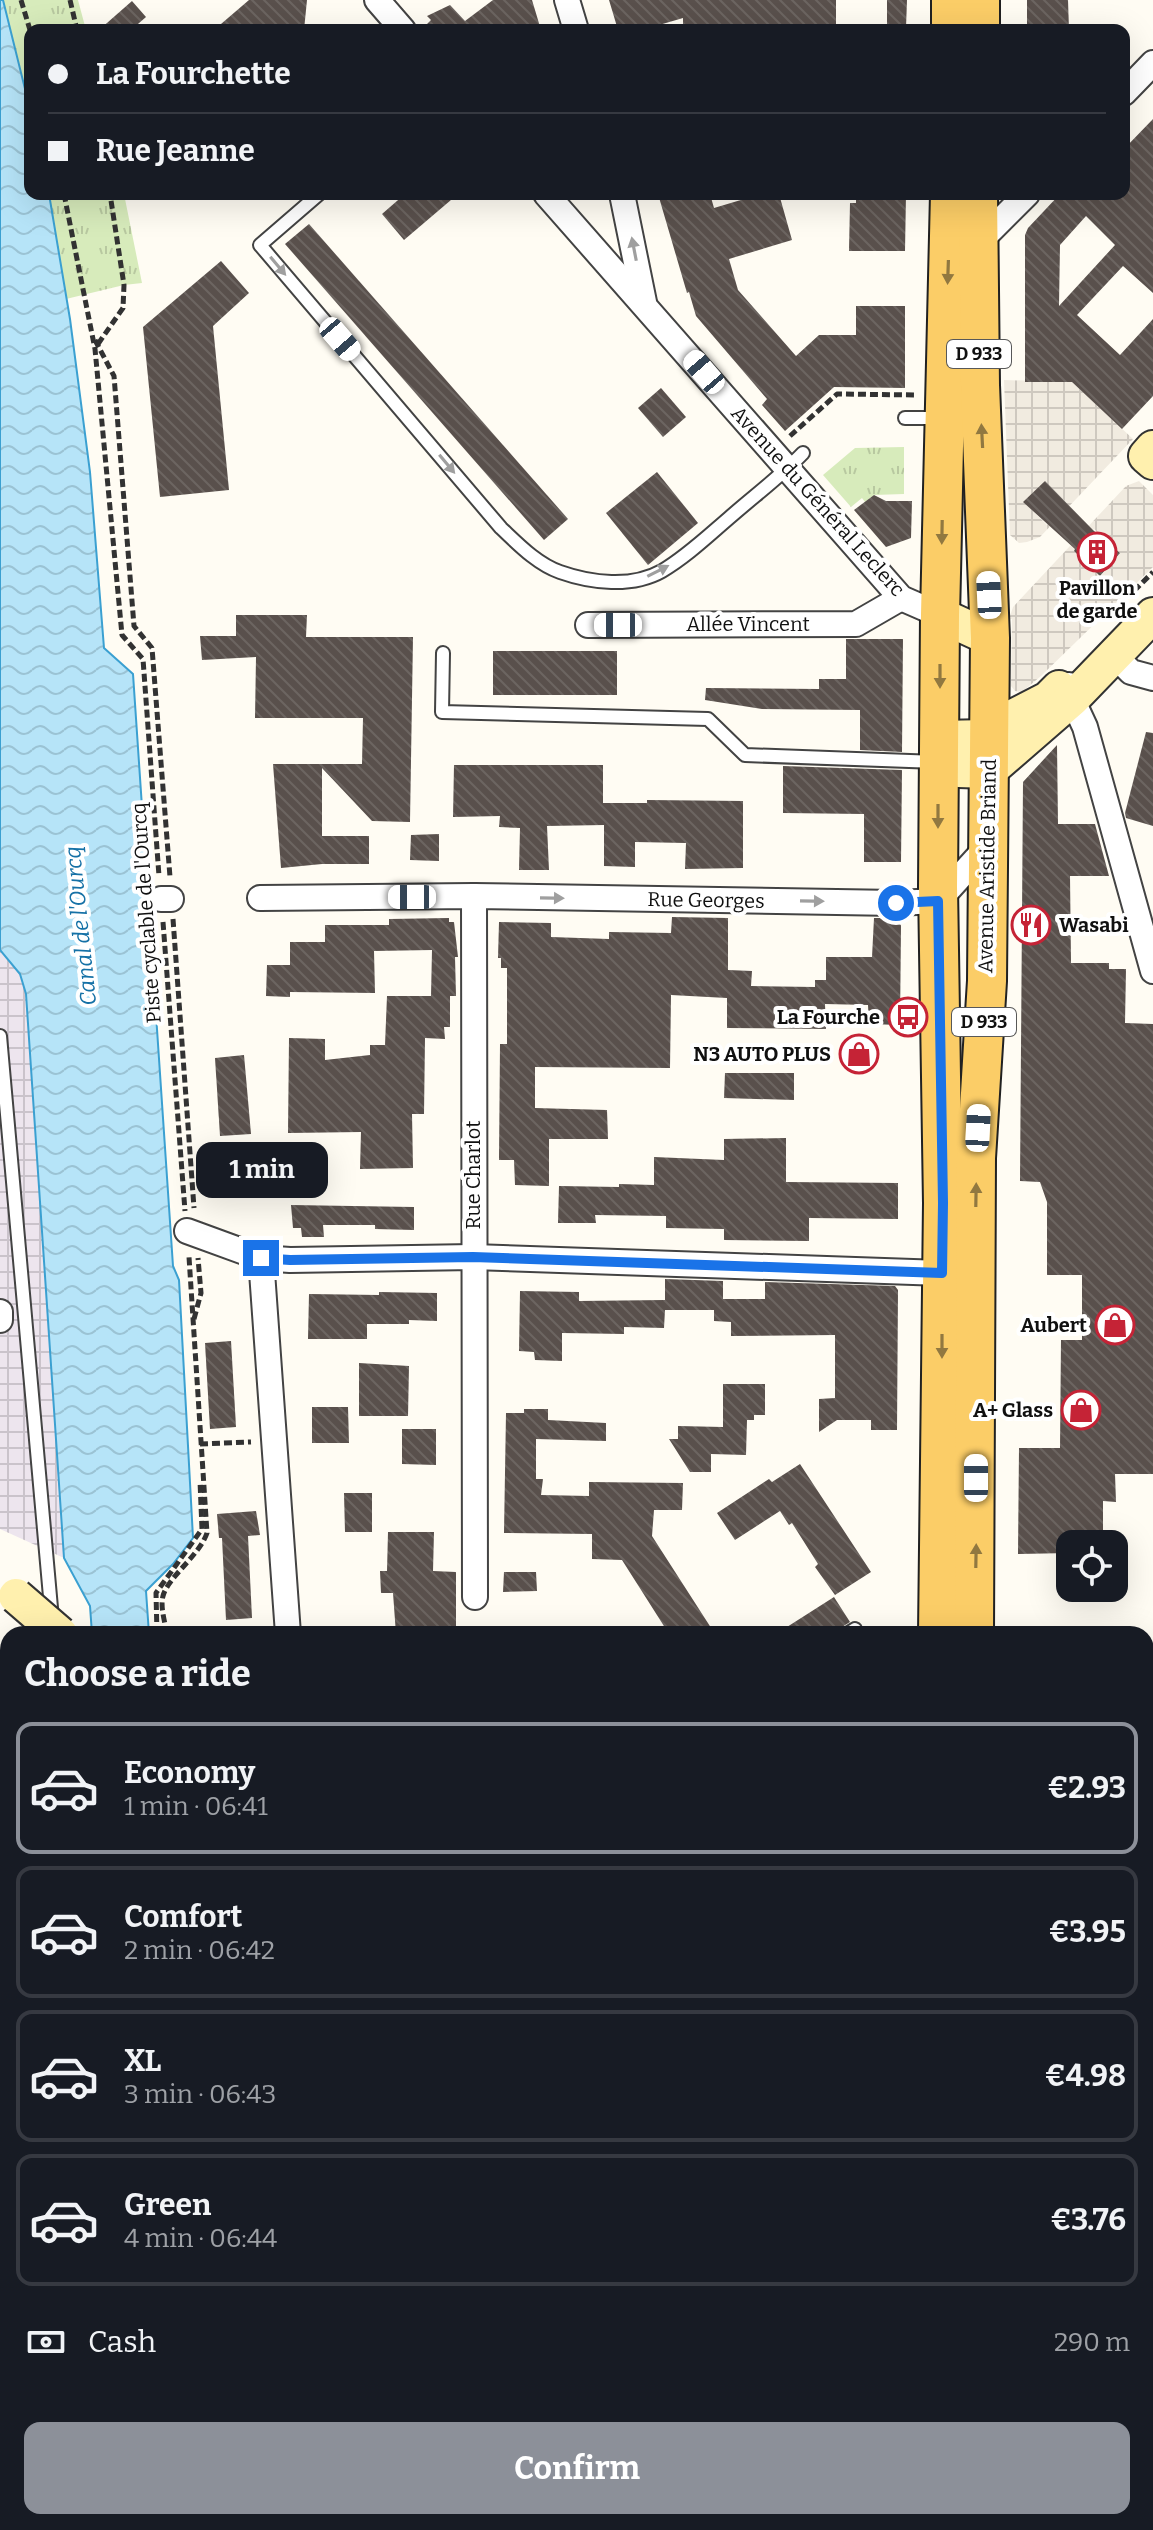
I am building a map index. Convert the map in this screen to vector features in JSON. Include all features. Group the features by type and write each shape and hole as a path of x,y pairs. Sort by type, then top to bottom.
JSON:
{"main road":[{"path":"951,0 951,24"},
{"path":"980,0 980,24"},
{"name":"D 933","path":"938,1626 943,1203 938,901 940,615 950,200"},
{"name":"Avenue Aristide Briand","path":"974,1626 976,1158 987,981 990,638 980,385 978,200"},
{"path":"1070,689 1153,589"},
{"path":"940,615 990,638"},
{"path":"939,750 959,770 989,754 1115,656 1153,615"},
{"path":"8,1591 50,1626"}],"street":[{"path":"377,0 398,24"},
{"path":"567,0 574,24"},
{"path":"1130,87 1153,63"},
{"name":"Avenue du Général Leclerc","path":"551,200 788,457 901,598 940,615"},
{"path":"623,200 644,304"},
{"path":"978,243 1021,200"},
{"name":"Allée Vincent","path":"588,625 856,624 901,598"},
{"path":"1115,656 1131,672 1153,678"},
{"path":"1070,689 1143,907 1153,971"},
{"path":"938,901 987,847"},
{"name":"Rue Georges","path":"260,898 474,896 896,903 938,901"},
{"name":"Rue Charlot","path":"474,896 475,1597"},
{"path":"192,1233 261,1258 290,1260 473,1257 942,1273"},
{"path":"261,1258 288,1626"},
{"path":"0,1312 0,1320"}],"lane":[{"path":"312,200 260,245 501,528 526,551 558,571 628,583 660,572 788,457"},
{"path":"905,418 944,406"},
{"path":"443,653 442,712 708,719 745,755 939,750"},
{"path":"0,1036 52,1626"},
{"path":"0,1964 0,1987"}],"path":[{"path":"21,0 28,24"},
{"path":"70,0 76,24"},
{"path":"65,200 96,346"},
{"path":"96,346 123,308 124,285 111,200"},
{"path":"93,336 114,376 134,626 152,648 166,899 192,1233 201,1293 193,1325 202,1529 156,1593 157,1626"},
{"name":"Piste cyclable de l'Ourcq","path":"96,346 122,635 143,659 166,899 192,1233 193,1325 207,1533 202,1546 167,1587 163,1596 166,1626"},
{"path":"788,457 837,394 944,406"},
{"path":"200,1444 276,1441"}],"shaded area":[{"path":"1004,380 1072,382 1133,439 1040,537 1019,543 1010,535","holes":["1045,482 1067,503 1047,525 1025,503"]},
{"path":"1139,481 1153,495 1153,567 1041,676 1022,692 1015,691 1011,686 1012,619 1009,619 1013,607 1126,486","holes":["1094,529 1120,553 1101,576 1074,551"]},
{"path":"0,950 20,974 26,994 64,1558 0,1529"}],"green space":[{"path":"3,0 78,0 84,24 24,24 24,85"},
{"path":"50,200 125,200 142,283 66,299"},
{"path":"904,447 904,494 874,495 865,502 862,498 851,507 823,475 855,448"}],"water":[{"name":"Canal de l'Ourcq","path":"0,0 3,0 24,85 24,200 50,200 70,319 90,472 104,648 133,674 173,1266 179,1280 193,1538 146,1591 148,1626 91,1626 90,1606 64,1558 26,994 20,974 0,950"}],"building":[{"path":"249,0 307,0 305,24 221,24"},
{"path":"493,0 532,0 539,24 427,24 431,20 427,16 450,5 465,21"},
{"path":"609,0 836,0 836,24 683,24 683,18 662,24 616,24"},
{"path":"887,0 907,0 906,24 887,24"},
{"path":"1027,0 1068,0 1069,24 1027,24"},
{"path":"132,1 146,17 138,24 106,24"},
{"path":"1153,119 1153,293 1123,266 1077,315 1120,355 1153,319 1153,396 1122,429 1072,382 1025,382 1025,235 1054,200 1130,200 1130,143","holes":["1086,216 1115,245 1059,306 1060,245"]},
{"path":"398,200 451,200 404,240 382,214"},
{"path":"660,200 712,200 714,208 741,200 781,200 792,240 729,259 738,290 796,356 819,335 856,335 856,306 905,306 905,388 834,387 785,431 762,405 767,399 696,316"},
{"path":"856,200 906,200 905,251 849,251 850,203 856,203"},
{"path":"309,224 568,519 544,540 285,244"},
{"path":"221,261 249,293 213,326 229,490 160,497 143,327"},
{"path":"661,388 686,417 663,437 638,408"},
{"path":"657,472 698,523 648,565 606,513"},
{"path":"1045,481 1120,553 1100,576 1023,502"},
{"path":"874,495 886,501 912,501 911,538 886,547 854,510"},
{"path":"236,615 307,615 306,637 413,637 410,822 372,821 322,768 322,836 369,836 369,864 281,868 273,764 362,764 363,718 255,718 256,657 202,660 200,636 236,636"},
{"path":"846,639 903,639 902,752 860,750 860,710 762,709 705,700 706,688 819,689 819,679 846,679"},
{"path":"493,651 617,651 617,695 493,695"},
{"path":"1146,732 1153,733 1153,826 1126,818 1125,813"},
{"path":"1057,745 1058,824 1095,824 1109,876 1070,876 1071,963 1109,963 1109,969 1126,969 1125,1023 1153,1024 1153,1474 1115,1474 1116,1502 1103,1501 1103,1530 1056,1530 1056,1553 1018,1554 1019,1448 1060,1448 1061,1340 1082,1340 1082,1275 1047,1275 1047,1202 1040,1182 1020,1181 1023,782"},
{"path":"454,765 603,765 603,803 743,801 743,868 685,869 686,843 635,842 635,867 604,866 604,825 547,826 549,870 519,870 520,828 499,827 500,816 453,817"},
{"path":"783,766 902,770 901,862 864,862 864,814 783,813"},
{"path":"439,834 439,861 410,860 411,835"},
{"path":"672,917 728,918 728,970 752,971 751,986 815,987 815,980 826,980 826,957 872,957 874,918 891,918 901,925 900,1025 869,1024 868,1005 825,1004 826,1029 727,1028 727,998 671,995 670,1068 535,1067 535,1108 607,1110 608,1139 549,1139 549,1186 515,1185 514,1160 499,1160 500,1044 507,1044 507,968 501,968 501,958 498,958 499,922 551,923 551,937 609,939 609,932 671,933"},
{"path":"449,918 449,922 454,922 458,957 455,957 456,996 450,996 450,1027 444,1027 445,1039 425,1038 424,1114 412,1114 413,1168 360,1169 361,1132 288,1133 289,1038 325,1039 325,1060 370,1055 370,1045 385,1045 387,996 431,996 432,950 374,951 375,993 290,992 290,997 266,996 267,965 290,965 290,942 325,942 325,925 389,925 389,919"},
{"path":"244,1055 251,1134 220,1136 215,1058"},
{"path":"725,1073 794,1073 794,1100 724,1098"},
{"path":"786,1138 786,1182 898,1183 898,1219 809,1218 809,1241 724,1240 724,1229 666,1228 666,1216 595,1215 596,1223 558,1223 559,1186 654,1185 654,1157 724,1160 724,1139"},
{"path":"291,1205 414,1207 414,1230 375,1229 375,1225 323,1225 324,1237 302,1237 301,1228 293,1228"},
{"path":"665,1279 723,1281 723,1299 765,1299 765,1282 895,1286 898,1290 897,1430 871,1430 871,1420 837,1420 819,1432 819,1399 835,1398 835,1335 731,1336 731,1322 714,1321 714,1310 665,1310 664,1328 624,1327 624,1334 562,1333 562,1361 535,1360 534,1352 519,1351 520,1291 579,1292 579,1301 665,1300"},
{"path":"379,1292 437,1293 437,1321 367,1324 367,1339 308,1339 309,1294 379,1295"},
{"path":"231,1341 236,1427 210,1429 205,1343"},
{"path":"359,1363 409,1366 408,1416 359,1416"},
{"path":"723,1384 765,1384 765,1415 754,1415 754,1420 747,1420 746,1455 711,1454 711,1472 690,1472 669,1439 678,1439 678,1426 723,1427"},
{"path":"312,1407 348,1407 349,1443 312,1443"},
{"path":"524,1409 548,1409 548,1420 606,1423 606,1441 536,1439 536,1479 543,1479 541,1495 589,1496 589,1482 683,1483 682,1510 654,1510 652,1536 710,1626 664,1626 622,1560 592,1559 592,1534 504,1533 506,1413 524,1413"},
{"path":"402,1429 436,1429 436,1465 402,1464"},
{"path":"800,1464 871,1572 835,1595 815,1567 818,1564 792,1523 789,1525 780,1511 735,1540 717,1513 769,1479 772,1482"},
{"path":"344,1493 372,1493 372,1532 345,1532"},
{"path":"256,1511 260,1535 248,1536 252,1618 226,1620 222,1538 219,1538 217,1514"},
{"path":"388,1532 434,1532 433,1571 456,1572 456,1626 395,1626 393,1593 381,1593 380,1571 387,1571"},
{"path":"504,1572 536,1572 537,1591 503,1592"},
{"path":"834,1597 850,1622 844,1626 789,1626"}],"place":[{"name":"Pavillon de garde","path":"1097,552"},
{"name":"Wasabi","path":"1031,925"},
{"name":"La Fourche","path":"908,1017"},
{"name":"N3 AUTO PLUS","path":"859,1054"},
{"name":"Aubert","path":"1115,1325"},
{"name":"A+ Glass","path":"1081,1410"}],"route":[{"path":"261,1258 473,1257 942,1273 938,901 896,903"}]}
